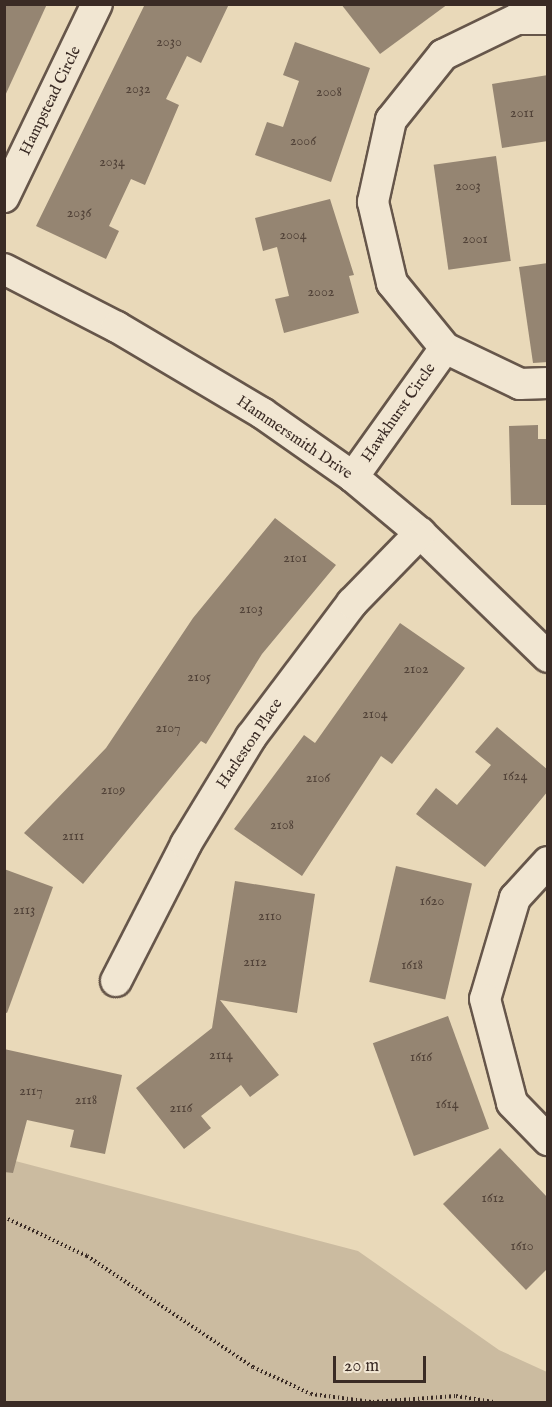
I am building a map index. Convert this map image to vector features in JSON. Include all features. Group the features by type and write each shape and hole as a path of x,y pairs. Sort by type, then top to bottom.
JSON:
{"street":[{"name":"Hampstead Circle","path":"4,197 97,4"},
{"name":"Hawkhurst Circle","path":"548,18 518,19 443,55 391,120 373,202 392,283 445,348 520,384 548,383"},
{"name":"Hammersmith Drive","path":"4,269 117,327 262,413 353,477 420,533 548,657"},
{"name":"Hawkhurst Circle","path":"353,477 445,348"},
{"name":"Harleston Place","path":"116,981 186,844 252,737 352,603 420,533"},
{"path":"548,862 515,898 485,999 512,1103 548,1140"}],"path":[{"path":"4,1217 87,1256 253,1367 311,1394 373,1402 456,1396 494,1402"}],"shaded area":[{"path":"4,1158 358,1251 499,1350 547,1372 547,1402 5,1402"}],"building":[{"path":"4,4 47,4 4,98"},
{"path":"145,4 229,4 201,63 187,56 166,99 179,105 145,185 131,179 109,226 119,231 106,259 36,226"},
{"path":"341,4 448,4 380,54"},
{"path":"295,42 370,68 331,182 255,155 267,122 283,127 299,81 283,75"},
{"path":"548,75 548,141 502,148 492,84"},
{"path":"496,156 511,261 448,270 434,165"},
{"path":"330,199 354,275 349,276 359,313 284,333 275,299 289,296 277,247 263,251 255,218"},
{"path":"548,263 548,362 533,363 519,267"},
{"path":"538,425 538,439 548,439 548,505 511,505 509,426"},
{"path":"275,518 336,565 262,654 206,744 201,741 83,884 24,833 106,748 193,618"},
{"path":"400,623 465,668 392,764 381,756 302,876 234,829 304,735 315,743"},
{"path":"497,727 548,770 548,791 485,867 416,814 436,788 457,805 491,765 475,752"},
{"path":"396,866 472,884 445,999 369,982"},
{"path":"4,869 53,887 7,1013 4,1012"},
{"path":"235,881 315,894 297,1013 220,1000 279,1075 250,1097 241,1085 201,1116 211,1128 184,1149 136,1088 212,1028"},
{"path":"448,1016 489,1129 414,1156 373,1043"},
{"path":"4,1049 122,1075 105,1154 70,1147 74,1130 27,1120 13,1173 4,1172"},
{"path":"500,1148 548,1198 548,1268 526,1290 443,1204"}]}
